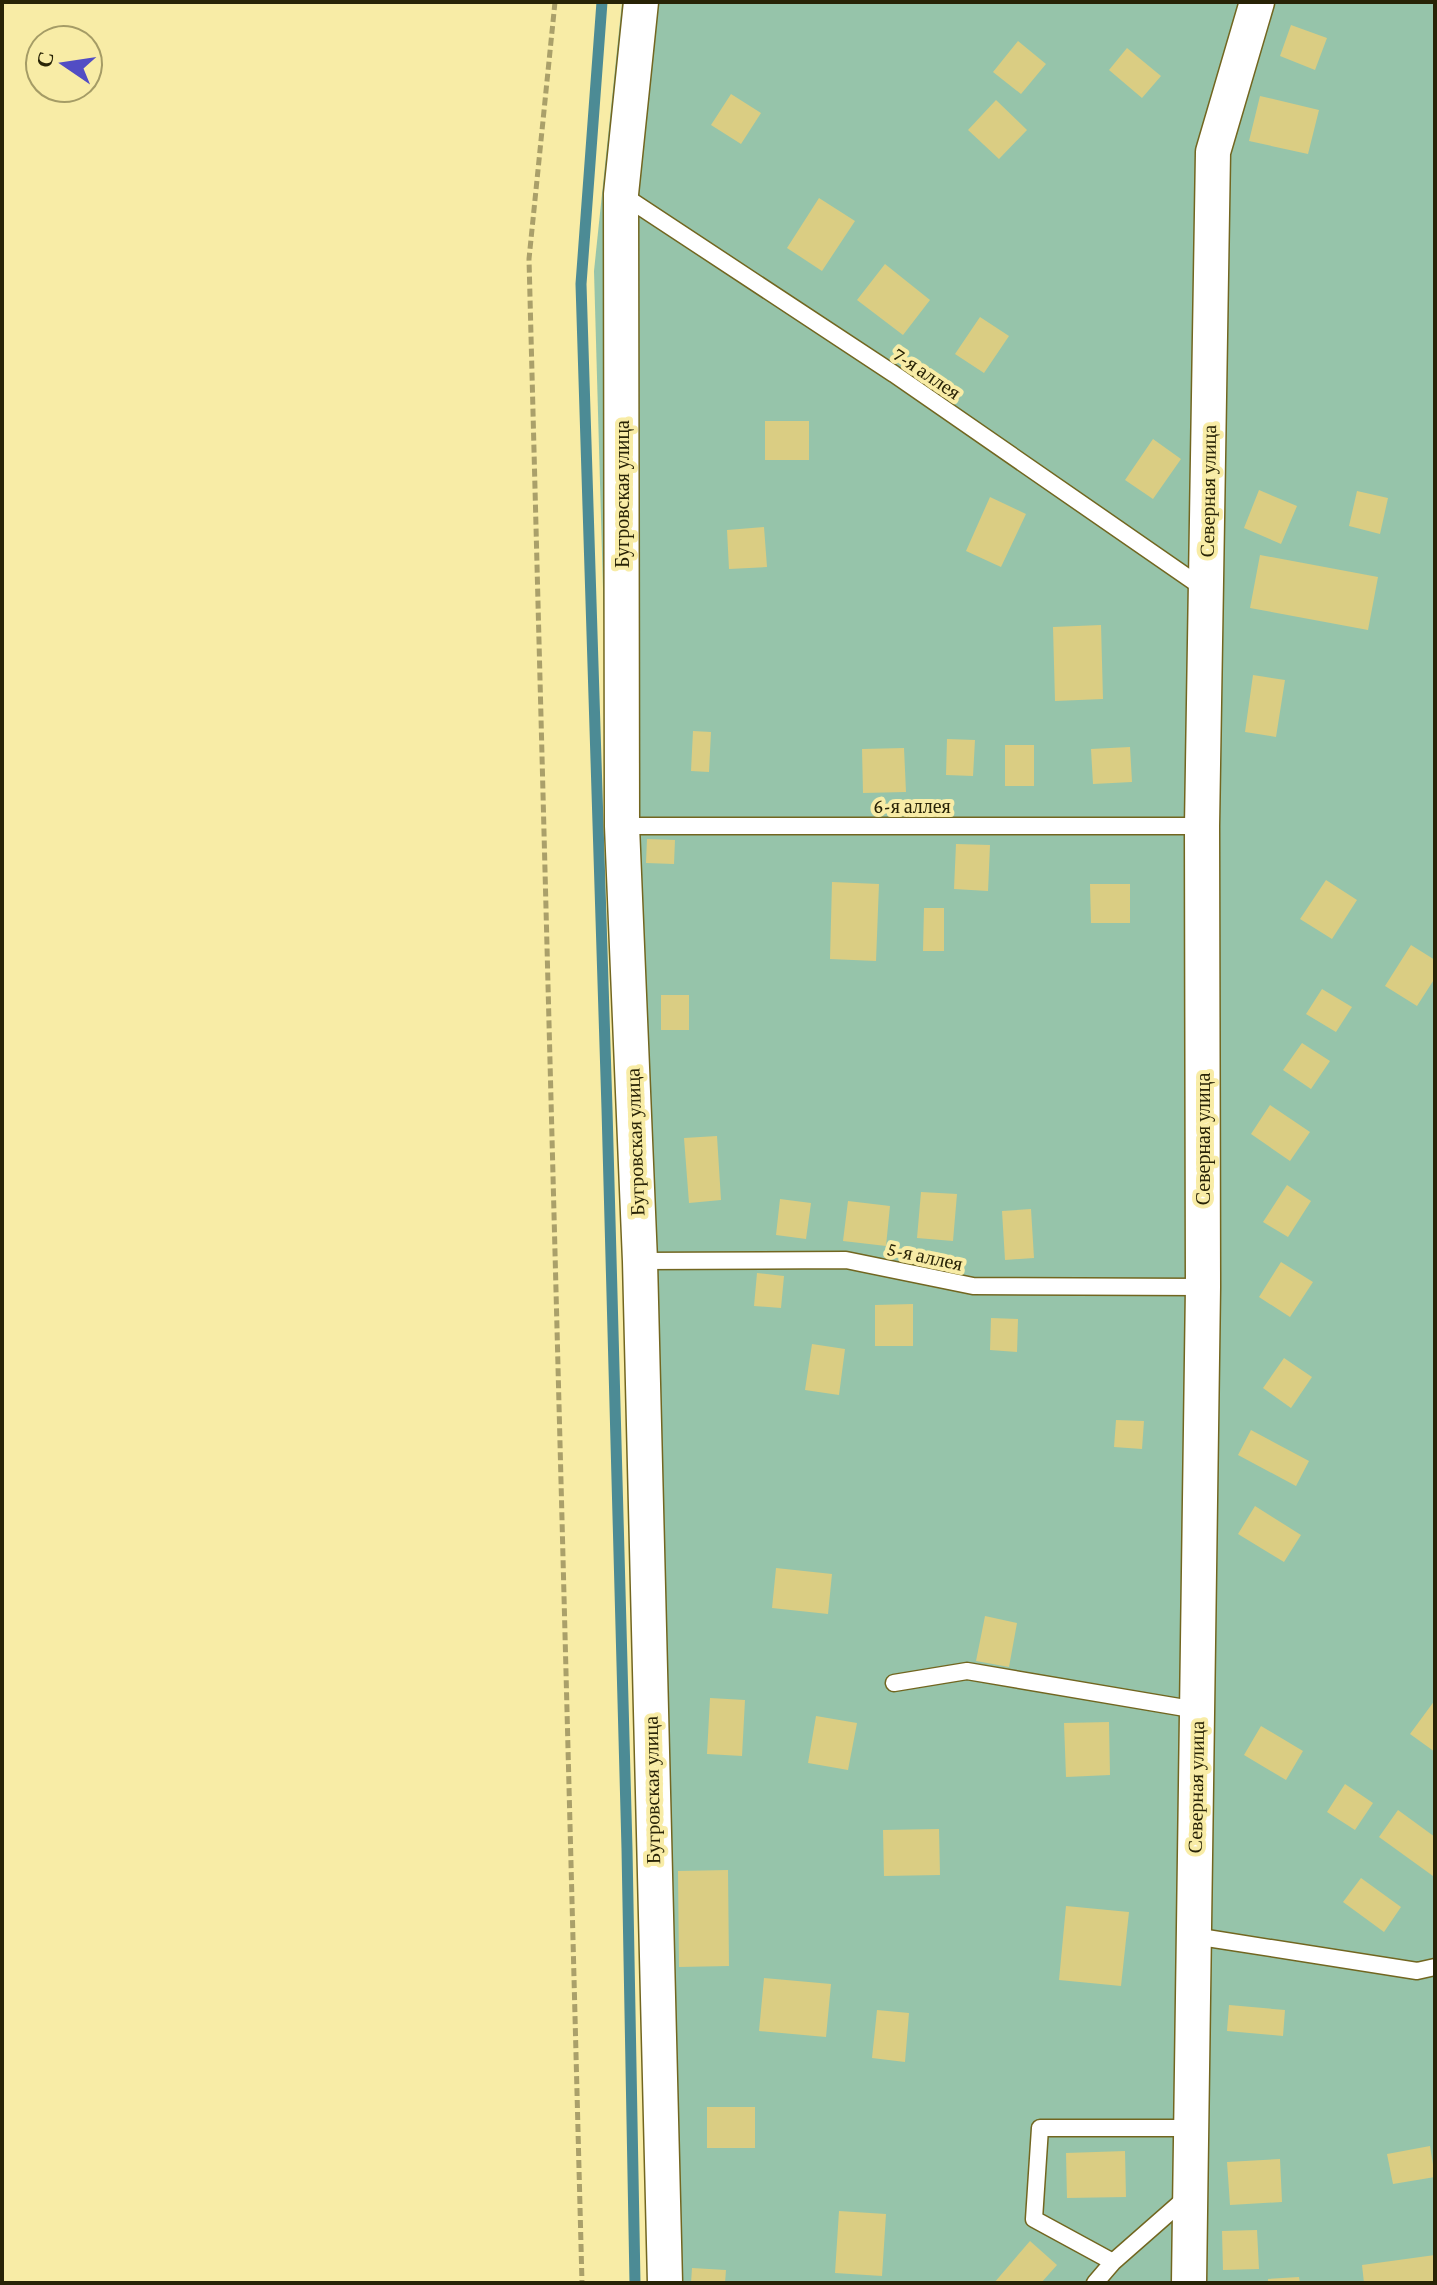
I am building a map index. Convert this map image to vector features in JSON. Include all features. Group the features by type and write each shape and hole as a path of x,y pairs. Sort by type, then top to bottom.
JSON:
{"street":[{"name":"Бугровская улица","path":"641,2 621,194 622,826 640,1261 665,2283"},
{"name":"Северная улица","path":"1189,2283 1203,1287 1202,826 1213,152 1257,2"}],"lane":[{"name":"7-я аллея","path":"621,194 894,374 1206,590"},
{"name":"6-я аллея","path":"622,826 1202,826"},
{"name":"5-я аллея","path":"640,1261 846,1260 973,1286 1203,1287"},
{"path":"894,1683 967,1671 1197,1710"},
{"path":"1194,1936 1417,1971 1435,1967"},
{"path":"1113,2262 1034,2219 1040,2128 1191,2128"},
{"path":"1095,2283 1113,2262 1190,2195"}],"path":[{"path":"555,2 529,259 582,2283"}],"green space":[{"path":"622,2 1435,2 1435,2283 651,2283 594,271"}],"building":[{"path":"1291,25 1327,38 1315,70 1280,56"},
{"path":"1018,41 1046,64 1021,94 993,72"},
{"path":"1127,48 1161,76 1142,98 1109,70"},
{"path":"731,94 761,113 741,144 711,125"},
{"path":"1260,96 1319,110 1308,154 1249,141"},
{"path":"996,100 1027,130 999,159 968,130"},
{"path":"819,198 855,221 822,271 787,248"},
{"path":"885,264 930,300 903,335 857,300"},
{"path":"980,317 1009,336 984,373 955,354"},
{"path":"765,421 809,421 809,460 765,460"},
{"path":"1153,439 1181,459 1153,499 1125,480"},
{"path":"1259,490 1297,506 1281,544 1244,528"},
{"path":"1357,491 1388,498 1380,534 1349,526"},
{"path":"990,497 1026,514 1001,567 966,551"},
{"path":"764,527 767,567 729,569 727,530"},
{"path":"1260,555 1378,577 1368,630 1250,608"},
{"path":"1101,625 1103,699 1055,701 1053,627"},
{"path":"1253,675 1285,680 1276,737 1245,732"},
{"path":"693,731 711,732 709,772 691,771"},
{"path":"947,739 975,740 973,776 946,775"},
{"path":"1005,745 1034,745 1034,786 1005,786"},
{"path":"1130,747 1132,782 1093,784 1091,749"},
{"path":"904,748 906,792 863,793 862,749"},
{"path":"647,839 675,840 674,864 646,863"},
{"path":"956,844 990,845 988,891 954,889"},
{"path":"1326,880 1357,900 1332,939 1300,919"},
{"path":"832,882 879,884 876,961 830,959"},
{"path":"1090,884 1130,884 1130,923 1091,923"},
{"path":"924,908 944,908 944,951 923,951"},
{"path":"1411,945 1435,960 1435,978 1417,1006 1385,986"},
{"path":"1322,989 1352,1007 1336,1032 1306,1014"},
{"path":"661,995 689,995 689,1030 661,1030"},
{"path":"1302,1043 1330,1061 1311,1089 1283,1070"},
{"path":"1270,1105 1310,1132 1290,1161 1251,1134"},
{"path":"717,1136 721,1200 689,1203 684,1138"},
{"path":"1287,1185 1311,1201 1288,1237 1263,1222"},
{"path":"921,1192 957,1194 953,1241 917,1238"},
{"path":"780,1199 811,1203 806,1239 776,1235"},
{"path":"848,1201 890,1206 886,1246 843,1241"},
{"path":"1031,1209 1034,1258 1005,1260 1002,1211"},
{"path":"1281,1262 1313,1282 1290,1317 1259,1297"},
{"path":"757,1273 784,1276 781,1308 754,1306"},
{"path":"913,1304 913,1346 875,1346 875,1305"},
{"path":"991,1318 1018,1319 1017,1352 990,1350"},
{"path":"812,1344 845,1349 839,1395 805,1390"},
{"path":"1284,1358 1312,1377 1291,1408 1263,1388"},
{"path":"1116,1420 1144,1421 1142,1449 1114,1447"},
{"path":"1251,1430 1309,1461 1296,1486 1238,1455"},
{"path":"1255,1506 1301,1535 1284,1562 1238,1534"},
{"path":"776,1568 832,1574 828,1614 772,1608"},
{"path":"985,1616 1017,1623 1009,1667 976,1661"},
{"path":"710,1698 745,1700 742,1756 707,1754"},
{"path":"1435,1700 1435,1752 1410,1734"},
{"path":"816,1716 857,1723 848,1770 808,1763"},
{"path":"1109,1722 1110,1775 1066,1777 1064,1723"},
{"path":"1261,1726 1303,1751 1286,1780 1244,1755"},
{"path":"1345,1784 1373,1803 1355,1830 1327,1812"},
{"path":"1398,1810 1435,1837 1433,1876 1379,1837"},
{"path":"939,1829 940,1875 884,1876 883,1830"},
{"path":"728,1870 729,1966 679,1967 678,1871"},
{"path":"1361,1878 1401,1907 1384,1932 1343,1902"},
{"path":"1066,1906 1129,1912 1121,1986 1059,1980"},
{"path":"764,1978 831,1984 826,2037 759,2031"},
{"path":"1229,2005 1285,2010 1283,2036 1227,2031"},
{"path":"877,2010 909,2013 905,2062 872,2058"},
{"path":"707,2107 755,2107 755,2148 707,2148"},
{"path":"1430,2146 1435,2177 1393,2184 1387,2154"},
{"path":"1125,2151 1126,2197 1067,2198 1066,2153"},
{"path":"1280,2159 1282,2202 1230,2205 1227,2162"},
{"path":"839,2211 886,2214 882,2276 835,2273"},
{"path":"1257,2230 1259,2269 1223,2270 1222,2231"},
{"path":"1030,2241 1057,2265 1041,2283 994,2283"},
{"path":"1435,2255 1435,2283 1364,2283 1362,2265"},
{"path":"692,2268 726,2270 725,2283 691,2283"},
{"path":"1299,2277 1300,2283 1268,2283 1268,2279"}],"waterway":[{"path":"602,2 581,284 627,1849 635,2283"}]}
